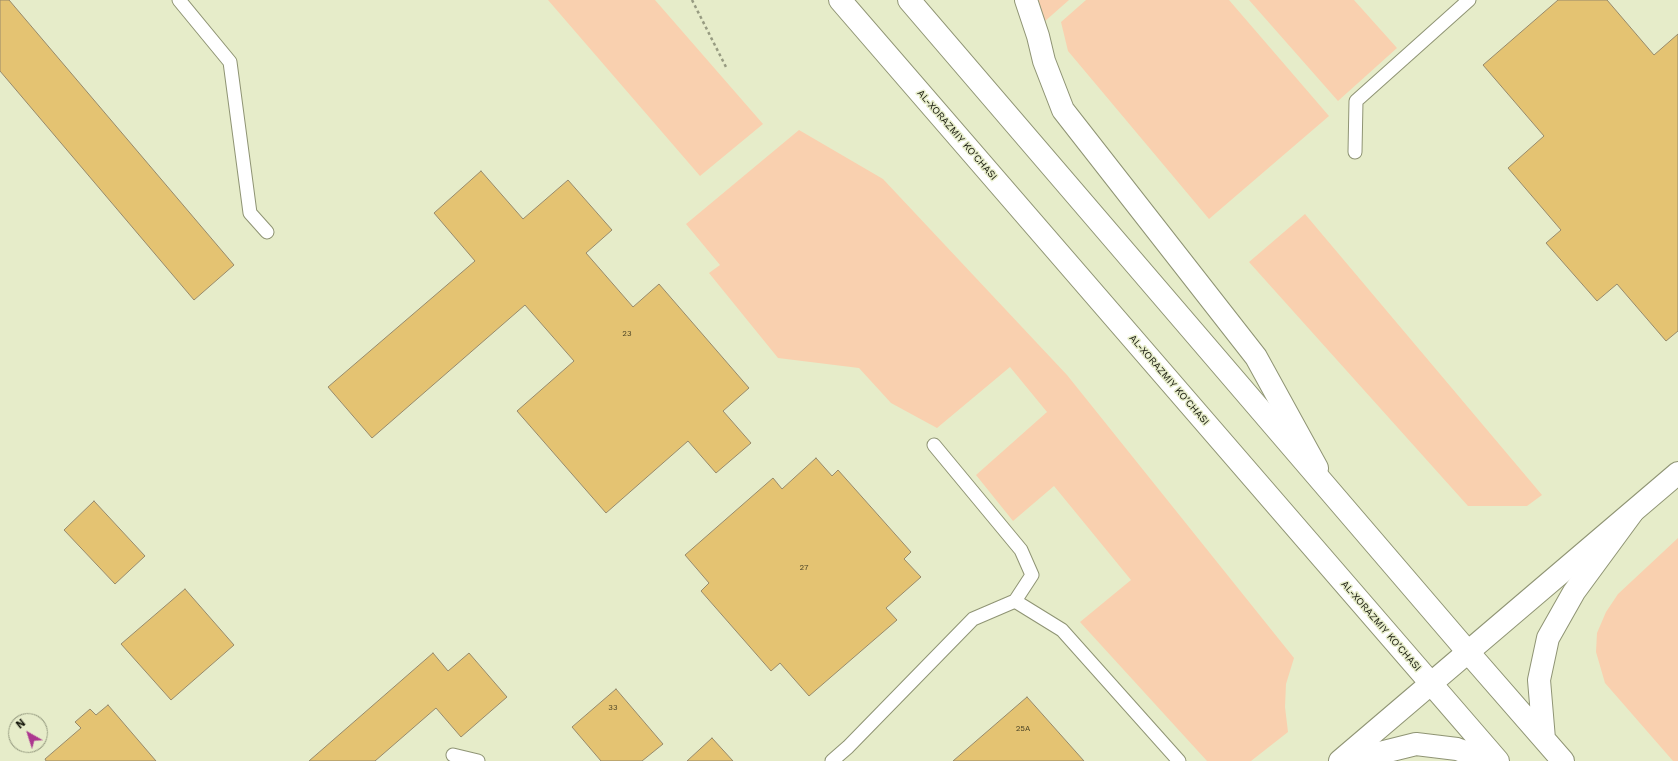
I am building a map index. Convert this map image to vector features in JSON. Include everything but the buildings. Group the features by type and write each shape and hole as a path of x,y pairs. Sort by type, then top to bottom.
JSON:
{"main road":[{"name":"AL-XORAZMIY KO’CHASI","path":"840,0 1498,761"},
{"path":"909,0 1563,761"},
{"path":"1026,0 1038,36 1044,61 1063,110 1256,358 1328,489"},
{"path":"1340,761 1678,473"},
{"path":"1544,739 1540,680 1548,638 1574,592 1632,513"},
{"path":"1358,761 1368,756 1416,744 1457,749 1490,761"}],"lane":[{"path":"179,0 230,62 250,213 267,232"},
{"path":"1355,152 1356,101 1469,0"},
{"path":"832,761 848,748 973,619 1015,601 1032,575 1021,550 934,445"},
{"path":"1015,601 1062,630 1179,761"},
{"path":"453,755 478,761"}],"path":[{"path":"692,0 727,69"}],"shaded area":[{"path":"548,0 655,0 763,124 700,176"},
{"path":"1027,0 1069,0 1044,22"},
{"path":"1086,0 1229,0 1329,116 1209,219 1068,51 1061,22"},
{"path":"1249,0 1354,0 1397,48 1338,101"},
{"path":"799,130 883,179 1067,375 1294,658 1286,684 1285,707 1288,732 1251,761 1207,761 1080,622 1131,580 1054,486 1013,521 976,475 1047,412 1010,367 937,428 891,403 859,368 778,358 709,273 720,265 686,224"},
{"path":"1305,214 1542,495 1527,506 1468,506 1249,262"},
{"path":"1678,538 1678,761 1673,761 1605,683 1596,652 1597,633 1606,612 1618,594"}]}
